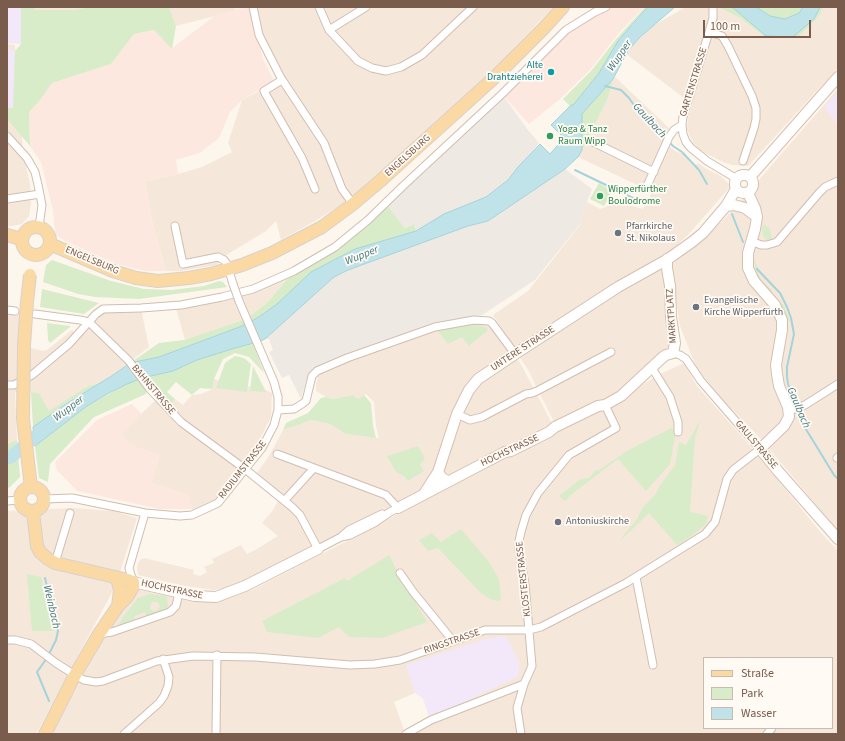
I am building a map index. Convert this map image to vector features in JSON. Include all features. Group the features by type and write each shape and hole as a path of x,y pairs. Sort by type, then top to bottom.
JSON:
{"main road":[{"name":"ENGELSBURG","path":"50,244 113,271 136,278 166,281 229,270 257,260 288,246 322,227 379,182 495,77 563,7"},
{"path":"32,227 39,227 48,233 50,244 44,253 38,256 28,253 23,248 21,239 26,230 32,227"},
{"path":"7,235 21,239"},
{"path":"30,482 43,493 44,499 41,508 33,512 29,512 23,507 20,500 22,492 26,489 30,482 23,392 26,312 32,255"},
{"path":"33,512 37,546 43,555 55,563 133,582 131,592 118,606 99,634 45,734"},
{"path":"115,578 118,582 120,590 118,606"}],"street":[{"path":"253,7 259,35 282,80 324,143 342,189 353,204"},
{"path":"319,7 329,30 358,61 372,68 386,70 401,68 422,55 473,7"},
{"path":"329,30 366,7"},
{"path":"7,385 14,385 32,375 69,344 96,314 103,309 191,304 253,289 294,271 335,247 368,220 495,101 566,30 606,7"},
{"name":"GARTENSTRASSE","path":"713,7 713,18 683,117 682,125 685,138 692,148 737,184"},
{"path":"709,32 722,36 752,96 756,108 754,128 743,161"},
{"path":"750,177 838,77"},
{"path":"282,80 264,91 264,94 302,158 315,190"},
{"path":"647,186 669,137 674,130 682,125"},
{"path":"7,136 23,152 35,172 42,211 39,227"},
{"path":"590,140 654,172"},
{"path":"744,175 750,177 753,181 752,190 741,193 737,184 744,175"},
{"path":"751,241 761,245 777,242 819,193 838,181"},
{"name":"UNTERE STRASSE","path":"422,495 438,472 457,414 469,390 478,379 618,287 664,264 703,233 726,206 737,184"},
{"path":"748,192 757,218 756,229 751,241 747,258 750,275 775,305 782,320 782,330 776,365 779,386 791,411 784,426 760,449"},
{"path":"7,199 40,194"},
{"path":"726,206 734,205 745,208 757,218"},
{"path":"174,226 183,264 218,257 224,260 229,270"},
{"name":"MARKTPLATZ","path":"629,389 663,357 673,353 675,343 671,317 670,286 664,264"},
{"name":"RADIUMSTRASSE","path":"44,499 65,497 145,513 180,516 205,510 218,503 237,480 262,448 269,436 278,410 278,397 274,382 260,346 246,319 239,301 229,270"},
{"path":"7,310 16,311"},
{"path":"35,314 89,322"},
{"path":"278,410 298,408 306,400 312,376 317,371 347,358 435,328 474,320 489,321 492,322 514,354"},
{"name":"BAHNSTRASSE","path":"89,322 129,361 146,384 181,422 285,500 300,515 318,549"},
{"path":"457,414 470,420 482,417 526,394 537,391 611,352"},
{"name":"GAULSTRASSE","path":"673,353 686,359 701,381 838,539"},
{"path":"652,368 670,397 678,422 678,432"},
{"path":"791,411 805,405 838,384"},
{"name":"HOCHSTRASSE","path":"133,582 179,593 206,597 229,593 259,580 341,537 350,535 374,523 394,510 505,452 511,451 598,406 605,405 621,396 629,389"},
{"name":"KLOSTERSTRASSE","path":"521,734 517,708 524,684 532,666 528,607 519,545 521,532 526,515 538,493 569,455 616,428 605,405"},
{"name":"RINGSTRASSE","path":"7,640 27,642 84,680 100,682 164,659 192,656 296,660 350,665 375,664 400,660 485,630 529,630 541,627 636,577 690,545 705,534 712,528 715,522 727,479 733,470 760,449"},
{"path":"277,454 386,495 394,510"},
{"path":"285,500 314,468"},
{"path":"438,472 442,478 448,482"},
{"path":"7,501 20,500"},
{"path":"55,563 70,513"},
{"path":"133,582 129,568 145,513"},
{"path":"400,573 414,593 453,641"},
{"path":"636,577 653,665"},
{"path":"99,634 112,632 170,612 176,606 179,593"},
{"path":"216,734 217,656"},
{"path":"124,734 164,696 168,686 168,677 164,659"},
{"path":"406,734 431,720 524,684"}],"shaded area":[{"path":"7,7 21,7 21,44 7,43"},
{"path":"34,7 89,7 74,10 34,10"},
{"path":"169,7 235,7 235,11 176,26"},
{"path":"250,7 263,59 274,81 242,100 230,112 219,138 200,153 176,160 178,174 145,181 152,221 166,271 145,271 117,264 65,241 56,235 53,210 41,162 30,146 29,112 41,99 52,83 111,64 134,34 154,30 172,48 216,15"},
{"path":"255,7 553,7 496,67 365,186 336,208 281,240 276,221 266,231 228,254 217,265 180,271 166,271 152,221 145,181 202,167 232,152 228,143 242,100 261,90 283,75 257,19"},
{"path":"614,7 644,7 619,33 590,70 560,99 529,124 502,94 566,31"},
{"path":"686,7 718,7 740,18 766,38 819,16 823,7 838,7 838,68 748,166 732,165 723,162 697,147 691,139 687,129 692,104 626,54 639,38 652,26"},
{"path":"7,44 15,45 23,152 30,184 31,203 29,216 22,224 12,226 7,226"},
{"path":"7,49 15,51 13,108 7,108"},
{"path":"615,77 669,128 663,141 675,151 683,154 694,167 698,163 721,176 731,186 687,236 666,255 516,350 493,315 528,291 580,225 581,217 587,202 600,209 618,202 643,209 652,192 578,157 608,98 613,79"},
{"path":"838,89 838,531 762,440 725,402 696,367 680,326 670,266 707,236 729,214"},
{"path":"838,92 838,125 824,107"},
{"path":"502,94 539,143 508,180 486,197 445,215 416,231 413,224 405,228 387,205"},
{"path":"565,169 592,189 581,217 580,224 535,280 482,315 460,320 321,365 311,372 306,381 301,399 289,375 282,378 269,352 273,350 269,339 265,339 334,277 348,270 468,226 488,221"},
{"path":"661,268 665,275 675,352 626,389 556,426 528,370 519,356 622,290"},
{"path":"294,271 268,302 246,319 185,340 176,308 223,298"},
{"path":"141,309 149,347 110,377 100,383 88,386 49,412 39,393 15,392 17,440 7,444 7,310 25,312 23,346 43,351 47,350 72,330 78,337 105,312"},
{"path":"474,322 490,325 509,353 517,358 554,427 413,496 250,579 229,587 214,590 185,586 138,575 137,567 139,561 144,558 194,570 193,574 200,576 207,572 204,567 214,563 212,559 241,545 247,554 278,536 262,523 273,510 282,494 257,473 269,456 283,430 312,420 330,424 346,434 379,438 376,426 374,402 366,394 358,399 353,395 333,399 326,397 316,391 316,384 319,374 328,368 438,330"},
{"path":"684,363 697,386 751,447 817,528 838,551 838,734 52,734 111,624 136,589 190,600 217,602 252,590 447,487 608,407 656,376","holes":["415,693 423,698 429,716 404,730 394,702"]},
{"path":"214,379 266,390 272,393 271,417 258,443 217,499 192,510 188,495 152,483 136,447 131,445 120,434 158,398 166,408 175,399 183,405 192,395 201,394 213,389"},
{"path":"132,404 142,414 121,434 131,445 160,455 152,483 188,495 192,509 160,509 77,491 57,470 55,462 97,420"},
{"path":"73,508 113,511 137,518 116,585 36,734 7,734 7,511"},
{"path":"506,636 519,662 519,674 517,677 464,702 429,716 423,698 415,693 406,665 490,638"}],"green space":[{"path":"21,7 34,7 35,10 74,10 89,7 169,7 176,26 172,49 154,30 134,34 111,64 52,83 41,99 29,112 30,146 7,119 7,108 13,108 15,51 21,44"},
{"path":"645,7 648,7 640,14 618,41 599,73 574,104 570,106 563,99 591,71 617,38"},
{"path":"718,7 732,7 766,36 793,37 814,19 820,7 823,7 819,16 797,38 766,38 740,18"},
{"path":"756,7 803,7 799,13 785,19 770,16"},
{"path":"613,79 608,98 582,150 582,114"},
{"path":"599,183 612,191 604,206 590,199"},
{"path":"387,205 405,228 414,224 416,231 355,249 311,272 277,304 259,317 242,326 159,357 130,363 159,343 184,340 246,319 268,302 294,271 335,247"},
{"path":"764,224 770,229 772,239 767,240 763,236 762,228"},
{"path":"753,257 761,280 771,289 773,295 784,306 790,321 788,321 783,308 758,278"},
{"path":"52,260 111,281 144,289 172,290 204,286 219,281 223,282 227,287 139,299 95,297 78,294 43,282 46,265"},
{"path":"42,289 99,303 84,314 40,307"},
{"path":"47,323 70,327 50,343 48,340"},
{"path":"474,324 486,327 488,330 469,346 462,337 448,344 438,331"},
{"path":"253,344 264,373 249,357 235,353 223,359 214,379 213,389 200,388 192,395 176,382 167,392 175,399 167,408 147,390 146,394 94,417 50,464 48,482 39,478 35,446 87,406 127,384 142,378 173,371 197,360"},
{"path":"235,356 244,358 251,364 247,392 216,388 225,363"},
{"path":"253,366 266,392 250,391"},
{"path":"100,383 64,404 33,427 31,392 39,393 49,411 88,386"},
{"path":"353,395 358,399 364,395 371,403 373,426 376,438 346,434 330,424 312,420 283,430 286,423 308,413 321,398 326,397 333,399"},
{"path":"701,419 695,438 690,512 708,516 706,524 693,535 677,545 649,513 620,541 636,521 643,507 655,495 675,465 679,442 686,445"},
{"path":"671,428 676,432 670,464 646,491 618,459 573,493 565,501 559,496 581,479 589,478 596,470 599,470 627,451"},
{"path":"17,440 20,477 7,488 7,444"},
{"path":"418,446 425,459 420,464 424,471 408,481 404,476 396,472 387,456"},
{"path":"461,529 489,562 499,579 501,600 497,601 490,599 481,593 438,548 428,551 419,540 432,533 441,542"},
{"path":"389,555 427,622 382,638 349,637 339,627 318,638 267,632 262,621 345,578 347,581"},
{"path":"27,574 41,577 55,631 32,631"},
{"path":"150,594 167,596 168,609 146,616 145,612 135,616 133,620 118,626 123,617 138,598","holes":["157,602 160,606 156,611 153,611 150,608 151,603"]}],"water":[{"path":"648,7 675,7 639,38 628,51 613,79 582,114 582,150 578,157 565,169 488,221 468,226 348,270 334,277 265,339 197,360 173,371 142,378 107,394 87,406 35,446 33,427 64,405 130,363 159,357 242,326 259,317 277,304 311,272 355,249 416,231 444,214 486,197 508,180 540,144 550,154 564,138 551,125 570,106 574,104 599,73 618,41"},
{"path":"732,7 756,7 770,16 785,19 799,13 803,7 820,7 814,19 793,37 766,36"}],"waterway":[{"name":"Gaulbach","path":"605,86 621,90 636,108 673,146 682,152 699,170 707,184"},
{"path":"575,170 635,199"},
{"name":"Gaulbach","path":"732,214 743,242"},
{"name":"Gaulbach","path":"757,269 780,293 791,318 794,334 787,367 787,376 788,384 796,406"},
{"name":"Gaulbach","path":"798,410 804,426 834,475 838,479"},
{"name":"Wupper","path":"7,458 11,457 48,426"},
{"name":"Weinbach","path":"45,578 58,631 56,640 49,654"},
{"name":"Weinbach","path":"47,658 37,672 49,701"}],"place":[{"name":"Alte Drahtzieherei","path":"551,72"},
{"name":"Yoga & Tanz Raum Wipp","path":"550,136"},
{"name":"Wipperfürther Boulodrome","path":"600,196"},
{"name":"Pfarrkirche St. Nikolaus","path":"618,233"},
{"name":"Evangelische Kirche Wipperfürth","path":"696,307"},
{"name":"Antoniuskirche","path":"558,522"}]}
